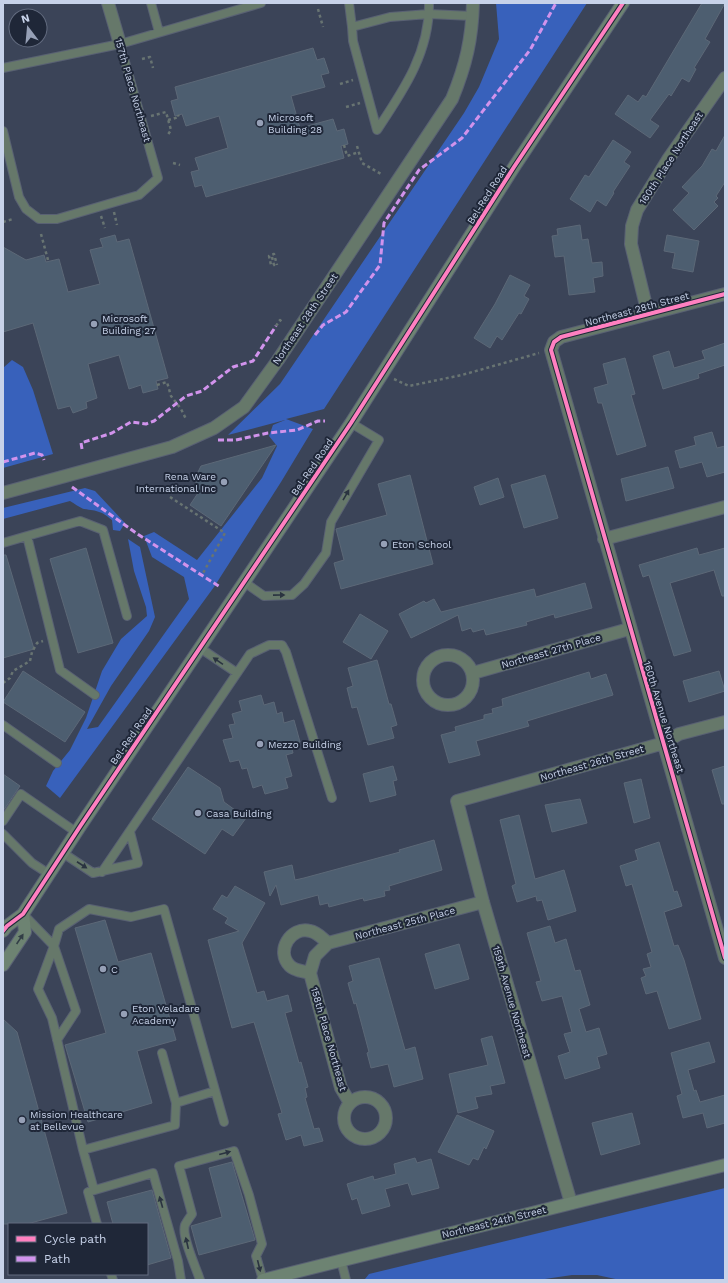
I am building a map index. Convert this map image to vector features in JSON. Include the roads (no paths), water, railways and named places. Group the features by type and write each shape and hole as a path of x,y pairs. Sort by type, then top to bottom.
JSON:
{"main road":[{"name":"Bel-Red Road","path":"4,927 23,914 76,832 351,423 514,167 623,3"},
{"path":"3,965 25,932 23,914"},
{"name":"Northeast 24th Street","path":"263,1280 725,1165"}],"street":[{"name":"157th Place Northeast","path":"108,3 120,44"},
{"name":"Northeast 28th Street","path":"3,493 172,447 214,428 244,407 278,360 452,99 465,67 470,43 473,3"},
{"name":"160th Place Northeast","path":"648,314 631,244 632,226 637,210 669,158 725,78"},
{"name":"Northeast 28th Street","path":"554,342 561,337 725,294"},
{"name":"160th Avenue Northeast","path":"554,342 551,350 725,958"},
{"path":"604,539 725,507"},
{"name":"Northeast 27th Place","path":"472,673 630,629"},
{"path":"445,655 452,655 465,661 472,673 472,687 469,694 459,703 444,705 432,699 424,687 423,680 427,666 432,661 445,655"},
{"name":"Northeast 26th Street","path":"457,801 664,743 678,734 725,722"},
{"name":"159th Avenue Northeast","path":"457,801 483,902 570,1203"},
{"name":"Northeast 25th Place","path":"328,943 483,902"},
{"name":"158th Place Northeast","path":"310,973 297,970 287,961 284,950 288,939 297,932 309,930 315,932 328,943 315,956 310,973 341,1088 350,1103"}],"lane":[{"path":"151,3 159,32"},
{"path":"3,68 120,44 261,3"},
{"path":"349,3 353,41 377,130 401,94 419,60 429,14 429,3"},
{"path":"352,27 390,17 429,14 472,16"},
{"name":"157th Place Northeast","path":"3,130 18,197 26,209 39,219 57,219 139,195 158,178 120,44"},
{"path":"244,582 264,596 292,595 304,584 326,553 331,522 378,440 351,423"},
{"path":"3,543 80,521 103,530 127,616"},
{"path":"26,536 60,670 95,694"},
{"path":"102,872 250,654 270,645 282,645 286,652 332,798"},
{"path":"200,648 237,673"},
{"path":"3,725 57,763"},
{"path":"3,821 22,794 76,832"},
{"path":"63,853 93,873 138,863 130,832"},
{"path":"3,834 32,863 49,874"},
{"path":"94,1190 52,1018 38,989 54,946 58,929 89,909 131,917 164,909 224,1122"},
{"path":"23,914 54,946 76,1011 57,1040"},
{"path":"83,1150 175,1124 176,1103 162,1053"},
{"path":"176,1103 215,1091"},
{"path":"200,1280 193,1259 186,1245 185,1225 192,1214 179,1166 234,1151 249,1195 262,1244 256,1256 263,1280"},
{"path":"97,1223 88,1192 153,1173 178,1261 181,1280"},
{"path":"341,1260 346,1280"}],"place":[{"name":"Microsoft Building 28","path":"260,123"},
{"name":"Microsoft Building 27","path":"94,324"},
{"name":"Rena Ware International Inc","path":"224,482"},
{"name":"Eton School","path":"384,544"},
{"name":"Mezzo Building","path":"260,744"},
{"name":"Casa Building","path":"198,813"},
{"name":"C","path":"103,969"},
{"name":"Eton Veladare Academy","path":"124,1014"},
{"name":"Mission Healthcare at Bellevue","path":"22,1120"}]}
